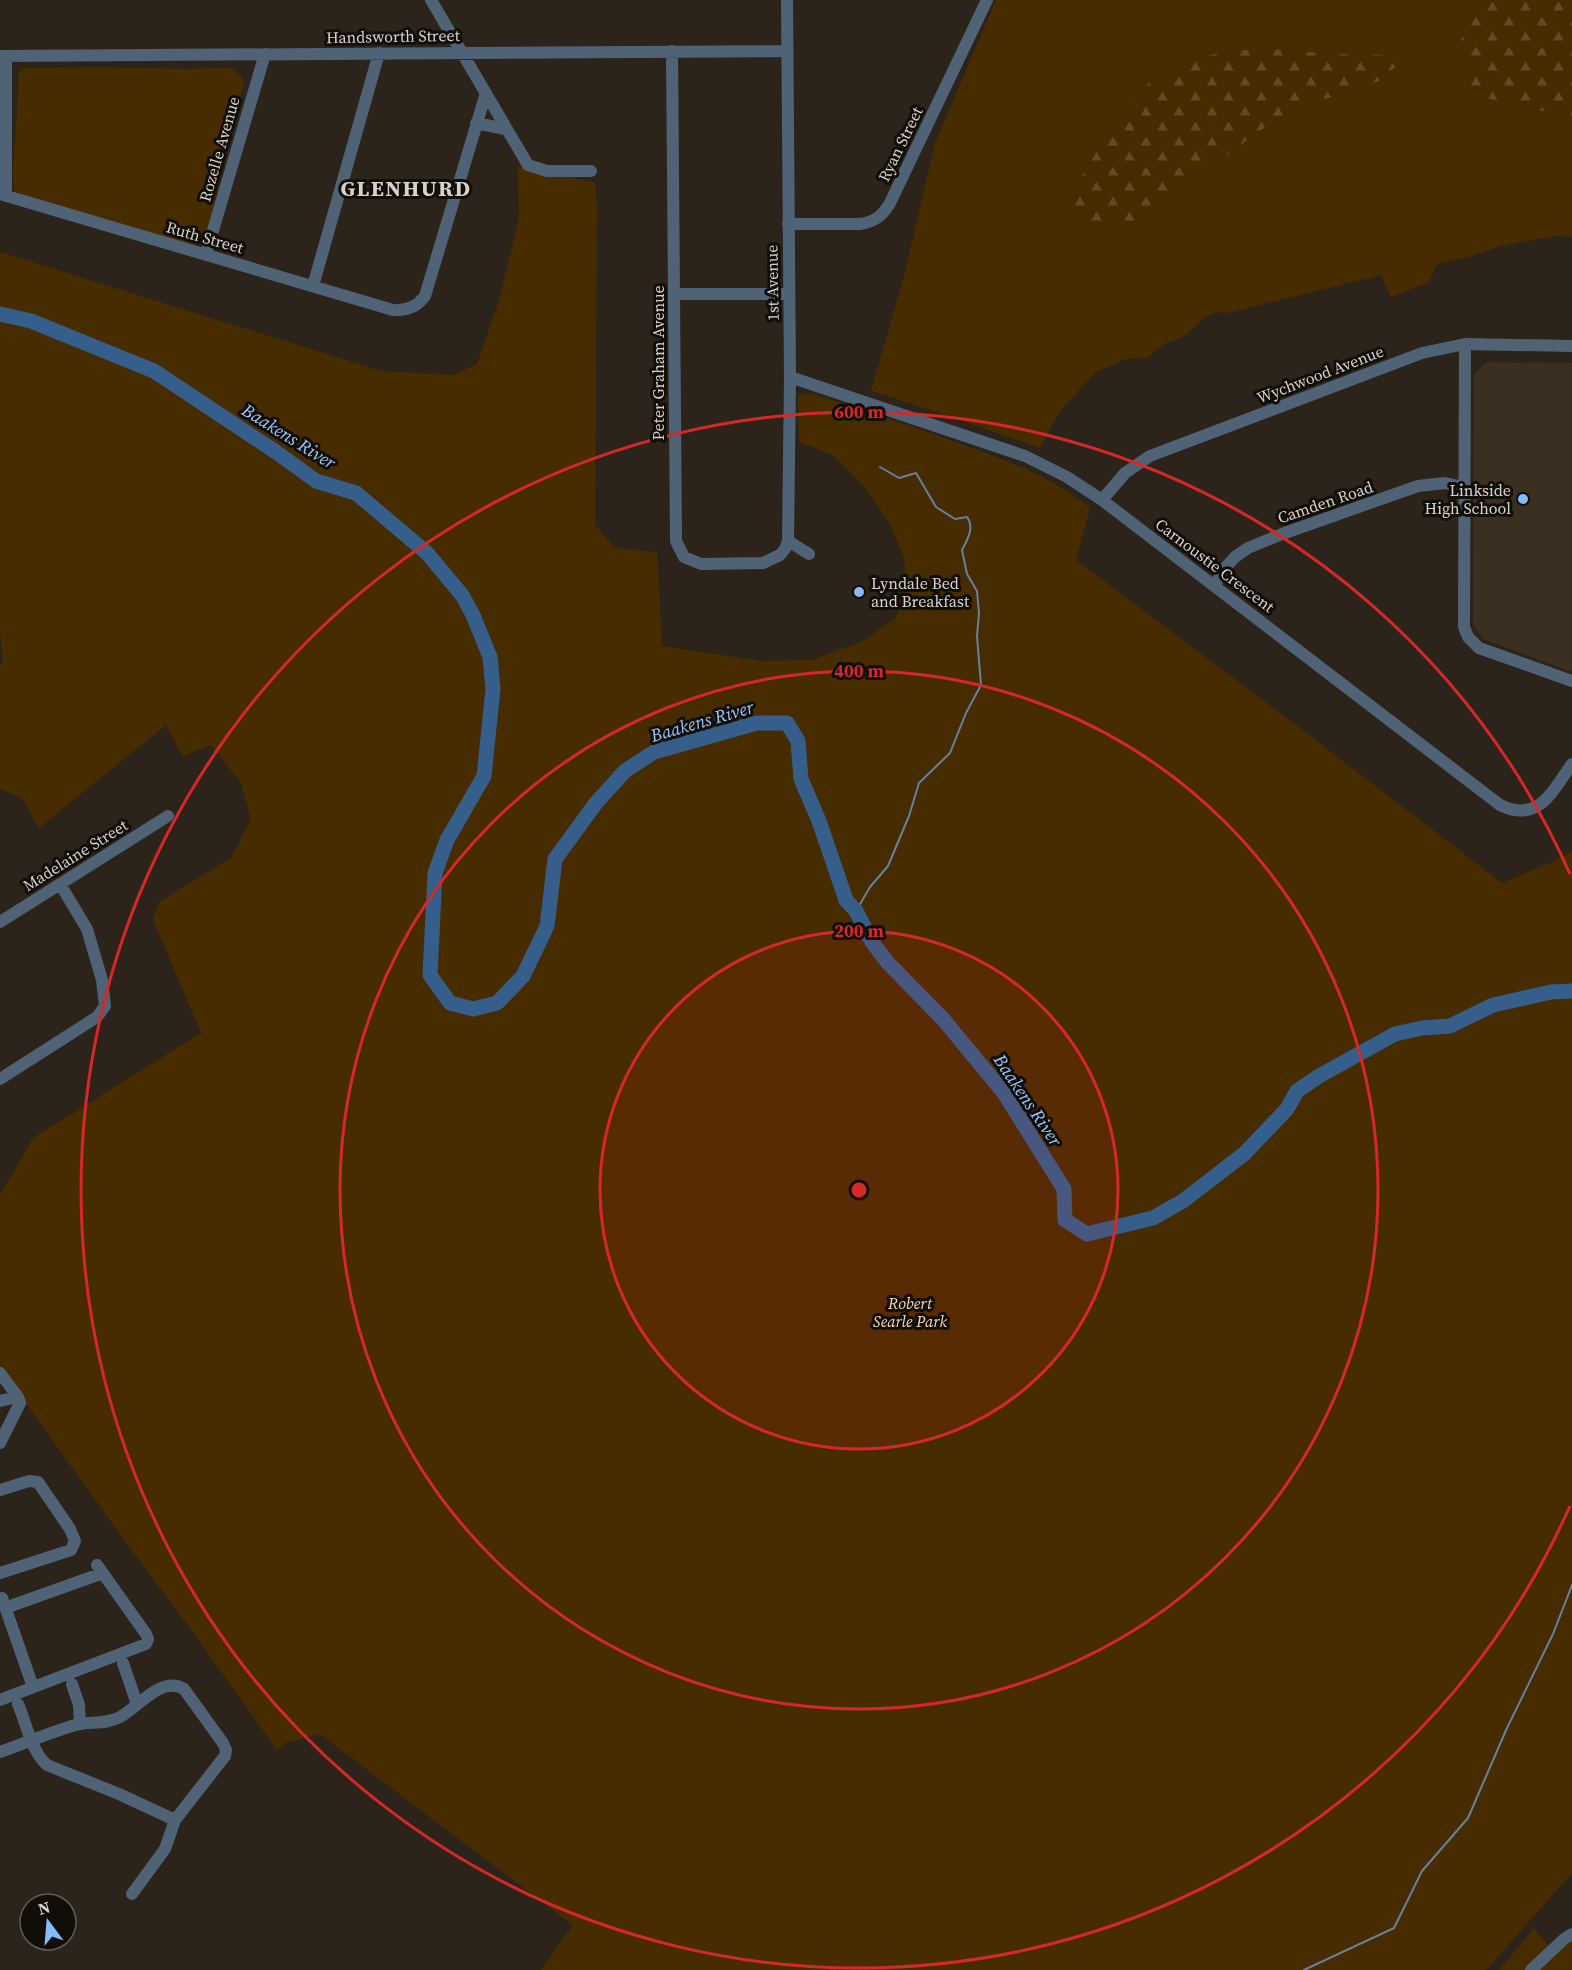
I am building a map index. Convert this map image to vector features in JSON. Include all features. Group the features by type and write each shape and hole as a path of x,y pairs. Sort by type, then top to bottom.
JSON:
{"street":[{"path":"431,0 505,129 530,166 547,171 591,171"},
{"name":"1st Avenue","path":"787,0 790,377 787,455 788,541"},
{"name":"Ryan Street","path":"788,224 860,224 870,222 882,215 895,193 987,0"},
{"name":"Peter Graham Avenue","path":"672,51 676,535 679,549 688,560 701,564 763,563 780,555 788,541"},
{"name":"Handsworth Street","path":"3,56 787,51"},
{"path":"313,286 379,53"},
{"name":"Rozelle Avenue","path":"206,254 265,54"},
{"path":"3,56 3,195"},
{"path":"486,93 476,123 505,129"},
{"name":"Ruth Street","path":"3,195 393,310 400,310 415,306 425,296 476,123"},
{"path":"674,294 789,294"},
{"path":"1465,344 1464,627 1468,637 1479,648 1572,681"},
{"name":"Wychwood Avenue","path":"1102,500 1125,472 1150,456 1422,353 1465,344 1572,346"},
{"name":"Carnoustie Crescent","path":"790,377 1024,456 1067,477 1102,500 1509,809 1519,812 1538,806 1548,797 1572,764"},
{"name":"Camden Road","path":"1215,585 1235,556 1265,541 1418,486 1445,483 1463,487"},
{"path":"788,541 809,554"},
{"name":"Madelaine Street","path":"0,922 168,816"},
{"path":"0,1079 97,1017 105,1006 102,980 87,929 60,884"},
{"path":"0,1373 18,1397 19,1407 0,1443"},
{"path":"0,1401 18,1397"},
{"path":"0,1490 29,1481 38,1482 70,1529 75,1541 73,1548 68,1551 1,1570"},
{"path":"0,1700 146,1644 148,1639 146,1634 100,1569 4,1603 33,1687"},
{"path":"123,1663 137,1704"},
{"path":"72,1684 79,1706 80,1724"},
{"path":"0,1752 80,1724 104,1723 114,1720 127,1713 147,1695 168,1686 180,1687 225,1746 226,1753 224,1759 176,1820 165,1850 132,1894"},
{"path":"18,1704 40,1758 47,1765 176,1820"},
{"path":"1531,1970 1572,1934"}],"shaded area":[{"name":"Linkside High School","path":"1487,362 1572,363 1572,672 1483,639 1473,625 1474,374"}],"green space":[{"path":"996,0 1572,0 1572,237 1561,235 1501,246 1437,264 1429,282 1391,297 1381,275 1228,313 1218,312 1207,316 1183,337 1162,345 1149,357 1126,359 1096,372 1060,411 1040,448 871,391 904,276 935,143"},
{"path":"1468,0 1572,0 1572,118 1473,95 1469,82 1471,63 1461,43"},
{"path":"1262,48 1332,54 1388,55 1395,67 1381,80 1357,90 1306,104 1259,131 1219,161 1187,175 1168,198 1132,225 1091,224 1075,218 1062,208 1100,146 1143,87 1180,65 1213,54"},
{"path":"22,68 230,68 244,81 207,232 200,243 192,245 20,194 14,190 19,72"},
{"name":"Robert Searle Park","path":"518,165 595,183 597,209 595,525 615,548 657,552 662,646 761,661 812,660 863,641 896,618 906,591 904,557 889,522 862,484 832,455 799,442 798,395 811,393 1004,460 1048,480 1076,497 1090,508 1076,560 1502,883 1555,861 1572,851 1572,1873 1486,1970 541,1970 573,1925 320,1734 285,1743 277,1750 0,1367 0,1195 33,1138 201,1033 153,920 159,902 232,857 251,819 241,783 211,745 183,756 166,725 39,828 22,798 0,789 0,665 3,662 0,632 0,252 381,371 453,375 477,364 499,300 519,218"},
{"path":"1534,1928 1552,1950 1572,1938 1572,1970 1499,1970"}],"waterway":[{"name":"Baakens River","path":"0,314 31,321 154,371 316,481 356,493 427,553 462,595 490,657 493,689 484,776 447,840 435,873 430,975 450,1003 473,1009 497,1003 523,976 547,926 555,859 596,803 625,771 654,752 757,723 787,723 798,741 801,779 819,821 846,900 856,911 872,942 888,963 943,1019 1004,1093 1064,1189 1065,1220 1087,1234 1153,1218 1183,1201 1244,1154 1287,1109 1297,1091 1319,1076 1395,1034 1422,1028 1450,1026 1493,1005 1551,992 1572,991"},
{"path":"856,911 870,887 888,866 909,816 919,783 950,753 966,713 981,685 977,636 979,613 977,591 967,574 962,550 969,534 969,521 967,517 955,519 936,507 916,473 899,478 880,467"},
{"path":"1304,1970 1394,1928 1422,1871 1468,1818 1507,1728 1553,1634 1572,1585"}],"place":[{"name":"Linkside High School","path":"1523,499"},
{"name":"Lyndale Bed and Breakfast","path":"859,592"}],"district":[{"name":"GLENHURD","path":"406,188"}]}
